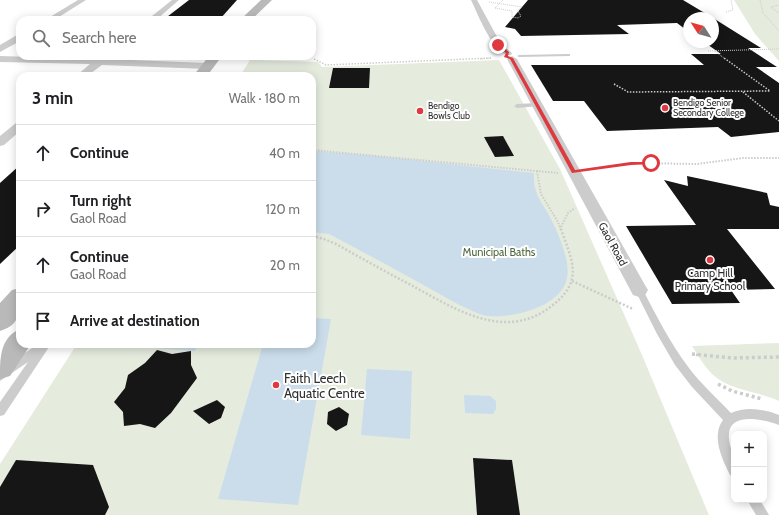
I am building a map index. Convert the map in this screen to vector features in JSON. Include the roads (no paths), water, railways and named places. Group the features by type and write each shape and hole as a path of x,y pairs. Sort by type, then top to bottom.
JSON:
{"main road":[{"path":"247,16 261,0"},
{"path":"249,16 267,0"},
{"path":"262,16 274,0"},
{"path":"203,71 212,60"},
{"path":"203,71 217,65 221,60"},
{"path":"0,321 16,302"},
{"path":"0,346 16,329"},
{"path":"0,367 16,345"}],"street":[{"path":"56,16 83,0"},
{"path":"156,16 176,0"},
{"name":"Gaol Road","path":"474,0 498,45 513,58 638,290"},
{"path":"1,47 16,39"},
{"path":"0,59 16,59"},
{"path":"86,72 101,60"},
{"path":"116,60 174,64 203,71"},
{"path":"174,64 199,60"},
{"path":"0,142 16,129"}],"lane":[{"path":"513,58 568,55"},
{"path":"517,106 537,105"},
{"name":"Gaol Road","path":"638,290 674,356 697,385 729,418"},
{"path":"0,376 40,348"},
{"path":"0,412 43,348"},
{"path":"732,467 725,451 723,434 726,422 729,418 737,414 755,414 765,415 779,420"},
{"path":"755,503 763,515"}],"water":[{"name":"Municipal Baths","path":"316,151 376,156 534,173 536,191 556,229 565,255 568,271 567,278 561,291 541,306 515,314 488,316 469,310 329,234 316,232"},
{"path":"316,318 331,319 298,505 218,499 262,348 316,348"},
{"path":"154,348 196,348 195,351"},
{"path":"367,369 412,371 410,439 361,435"},
{"path":"464,395 490,396 496,401 496,409 493,414 465,413"}],"place":[{"name":"Bendigo Senior Secondary College","path":"665,108"},
{"name":"Bendigo Bowls Club","path":"420,111"},
{"name":"Camp Hill Primary School","path":"710,260"},
{"name":"Faith Leech Aquatic Centre","path":"276,385"}]}
